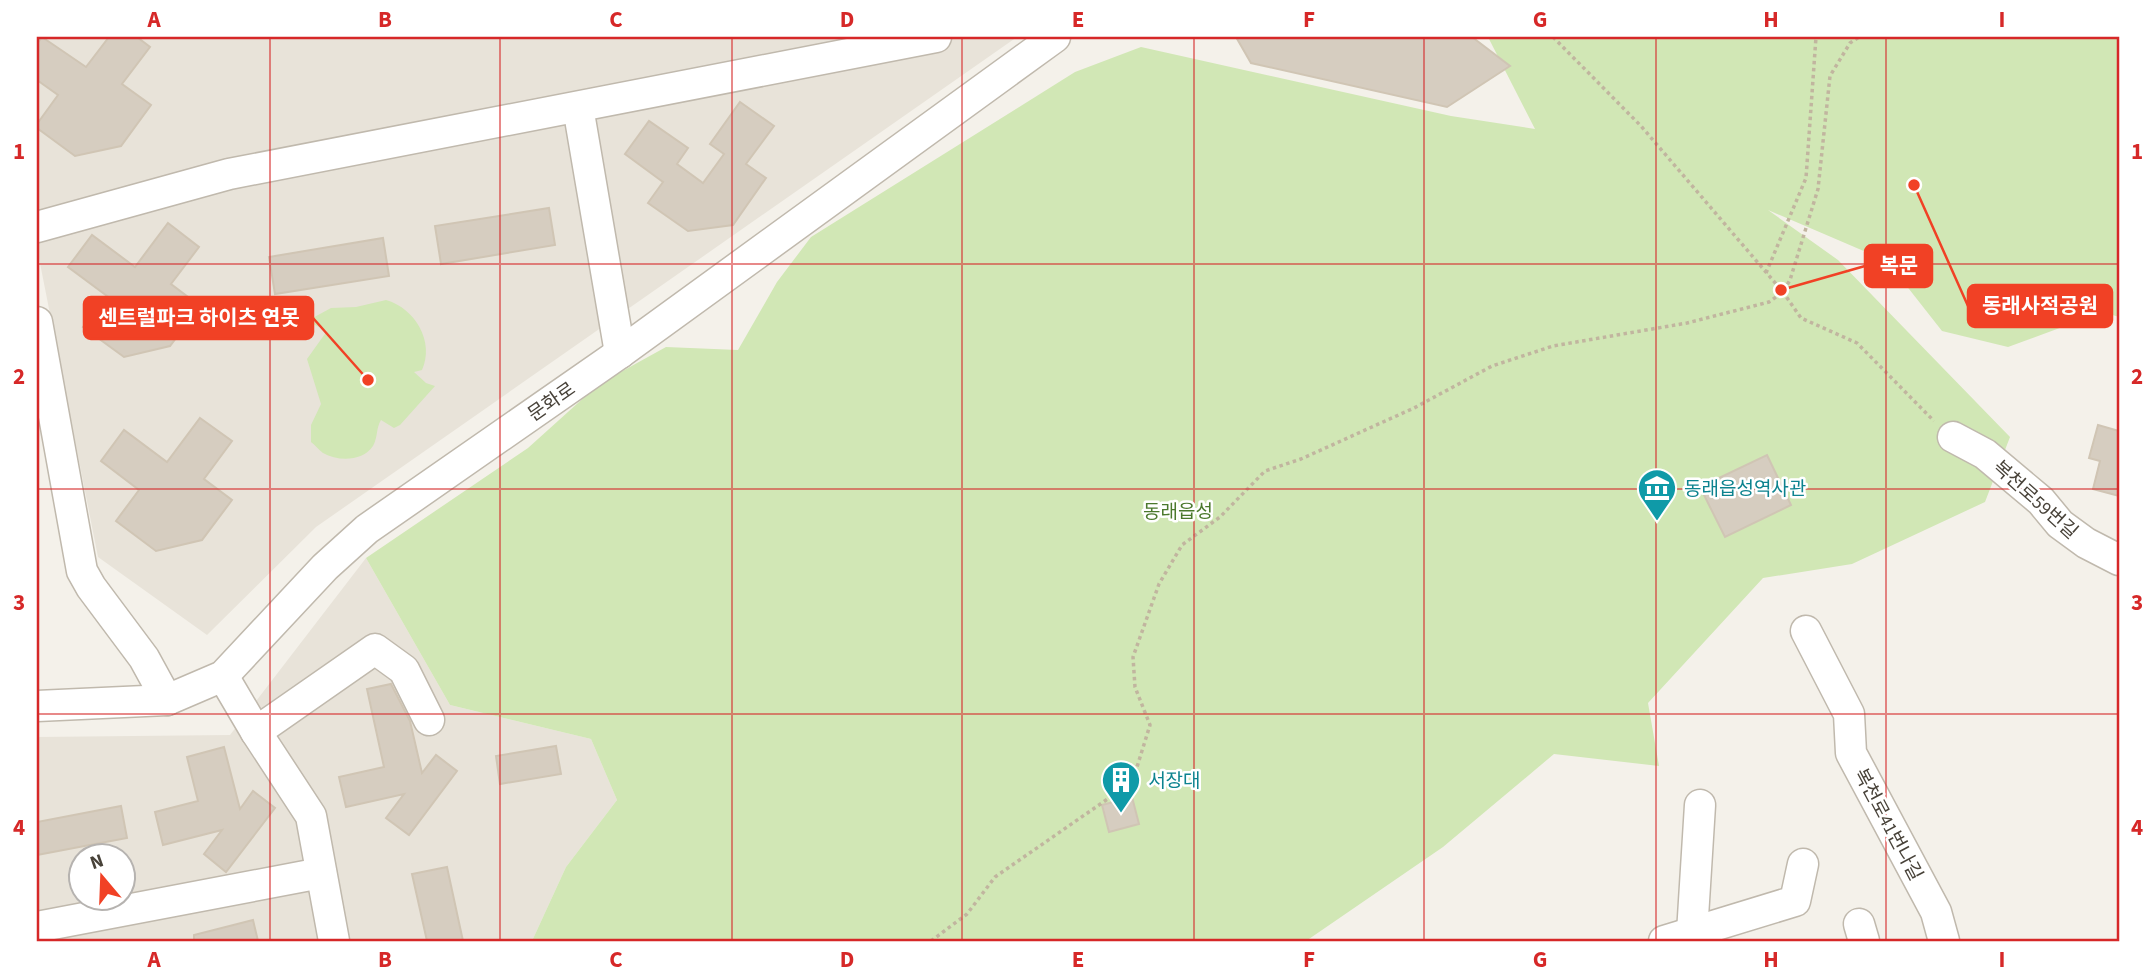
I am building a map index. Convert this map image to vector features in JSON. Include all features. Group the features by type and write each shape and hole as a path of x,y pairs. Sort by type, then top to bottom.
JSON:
{"street":[{"path":"37,227 229,174 936,37"},
{"name":"문화로","path":"37,705 167,700 223,676 325,567 367,529 620,352 1055,37"},
{"path":"578,107 620,352"},
{"path":"37,322 82,571 144,658 167,700"},
{"name":"복천로59번길","path":"1953,437 1985,454 2040,501 2060,524 2086,543 2119,560"},
{"name":"복천로41번나길","path":"1806,631 1850,715 1851,753 1936,912 1944,941"},
{"path":"256,732 375,649 404,670 429,720"},
{"path":"223,676 311,816 334,941"},
{"path":"1692,933 1700,805"},
{"path":"1664,941 1795,901 1803,864"},
{"path":"37,927 321,873"}],"path":[{"path":"1553,37 1641,126 1783,292 1801,318 1857,343 1918,407 1953,437"},
{"path":"1766,273 1806,178 1816,37"},
{"path":"931,941 967,914 995,877 1122,789 1137,767 1150,725 1135,687 1133,657 1159,584 1182,545 1220,517 1265,471 1301,459 1414,408 1492,366 1553,346 1687,323 1769,302 1783,292 1790,280 1818,189 1830,76 1850,43 1859,37"}],"shaded area":[{"path":"37,37 1017,37 316,527 207,635 98,557 37,248"},
{"path":"366,558 450,705 591,739 617,800 566,867 532,941 37,941 37,737 230,735"}],"green space":[{"name":"동래읍성","path":"1488,37 2119,37 2119,317 2103,312 2008,347 1942,331 1887,261 1768,210 1838,260 2010,437 1985,502 1852,564 1763,578 1648,703 1659,766 1554,754 1443,847 1306,941 532,941 566,867 617,800 591,739 450,705 366,558 528,448 599,384 666,347 738,350 777,282 811,237 1075,72 1141,47 1451,116 1535,129"},
{"path":"386,300 406,310 420,328 426,348 425,359 422,370 414,372 426,383 435,386 400,425 394,428 381,420 373,446 363,455 343,459 329,456 311,442 311,425 321,404 307,359 327,331 307,321 331,308 356,307"}],"building":[{"path":"42,37 86,67 109,37 137,37 150,47 122,84 151,105 121,146 75,156 37,128 37,124 58,95 37,80 37,44"},
{"path":"1236,37 1472,37 1510,66 1447,107 1251,63"},
{"path":"740,102 774,126 746,164 766,178 733,225 688,231 648,203 663,182 625,154 649,121 688,148 677,164 703,183 724,154 710,144"},
{"path":"549,208 555,245 441,264 435,226"},
{"path":"168,223 199,247 171,284 200,306 170,346 124,357 83,327 107,296 68,267 92,235 135,267"},
{"path":"383,238 389,276 275,294 269,257"},
{"path":"200,418 232,441 204,479 232,500 202,540 156,551 116,521 139,490 101,461 124,430 167,462"},
{"path":"2098,425 2119,431 2119,496 2093,489 2100,461 2089,458"},
{"path":"1767,455 1791,505 1725,537 1700,487"},
{"path":"391,684 410,721 422,773 436,755 457,771 409,835 386,818 404,794 346,807 339,777 384,767 367,689"},
{"path":"556,746 561,774 500,784 496,756"},
{"path":"224,747 240,809 253,791 275,808 226,872 204,854 222,830 163,845 155,812 198,801 187,757"},
{"name":"서장대","path":"1132,797 1139,824 1109,832 1102,805"},
{"path":"121,806 127,838 106,842 66,842 66,850 37,855 37,822"},
{"path":"447,867 463,941 427,941 412,874"},
{"path":"253,920 258,941 194,941 194,935"}],"place":[{"name":"동래사적공원","path":"1914,185"},
{"name":"복문","path":"1781,290"},
{"name":"센트럴파크 하이츠 연못","path":"368,380"},
{"name":"동래읍성역사관","path":"1657,522"},
{"name":"서장대","path":"1121,814"}]}
